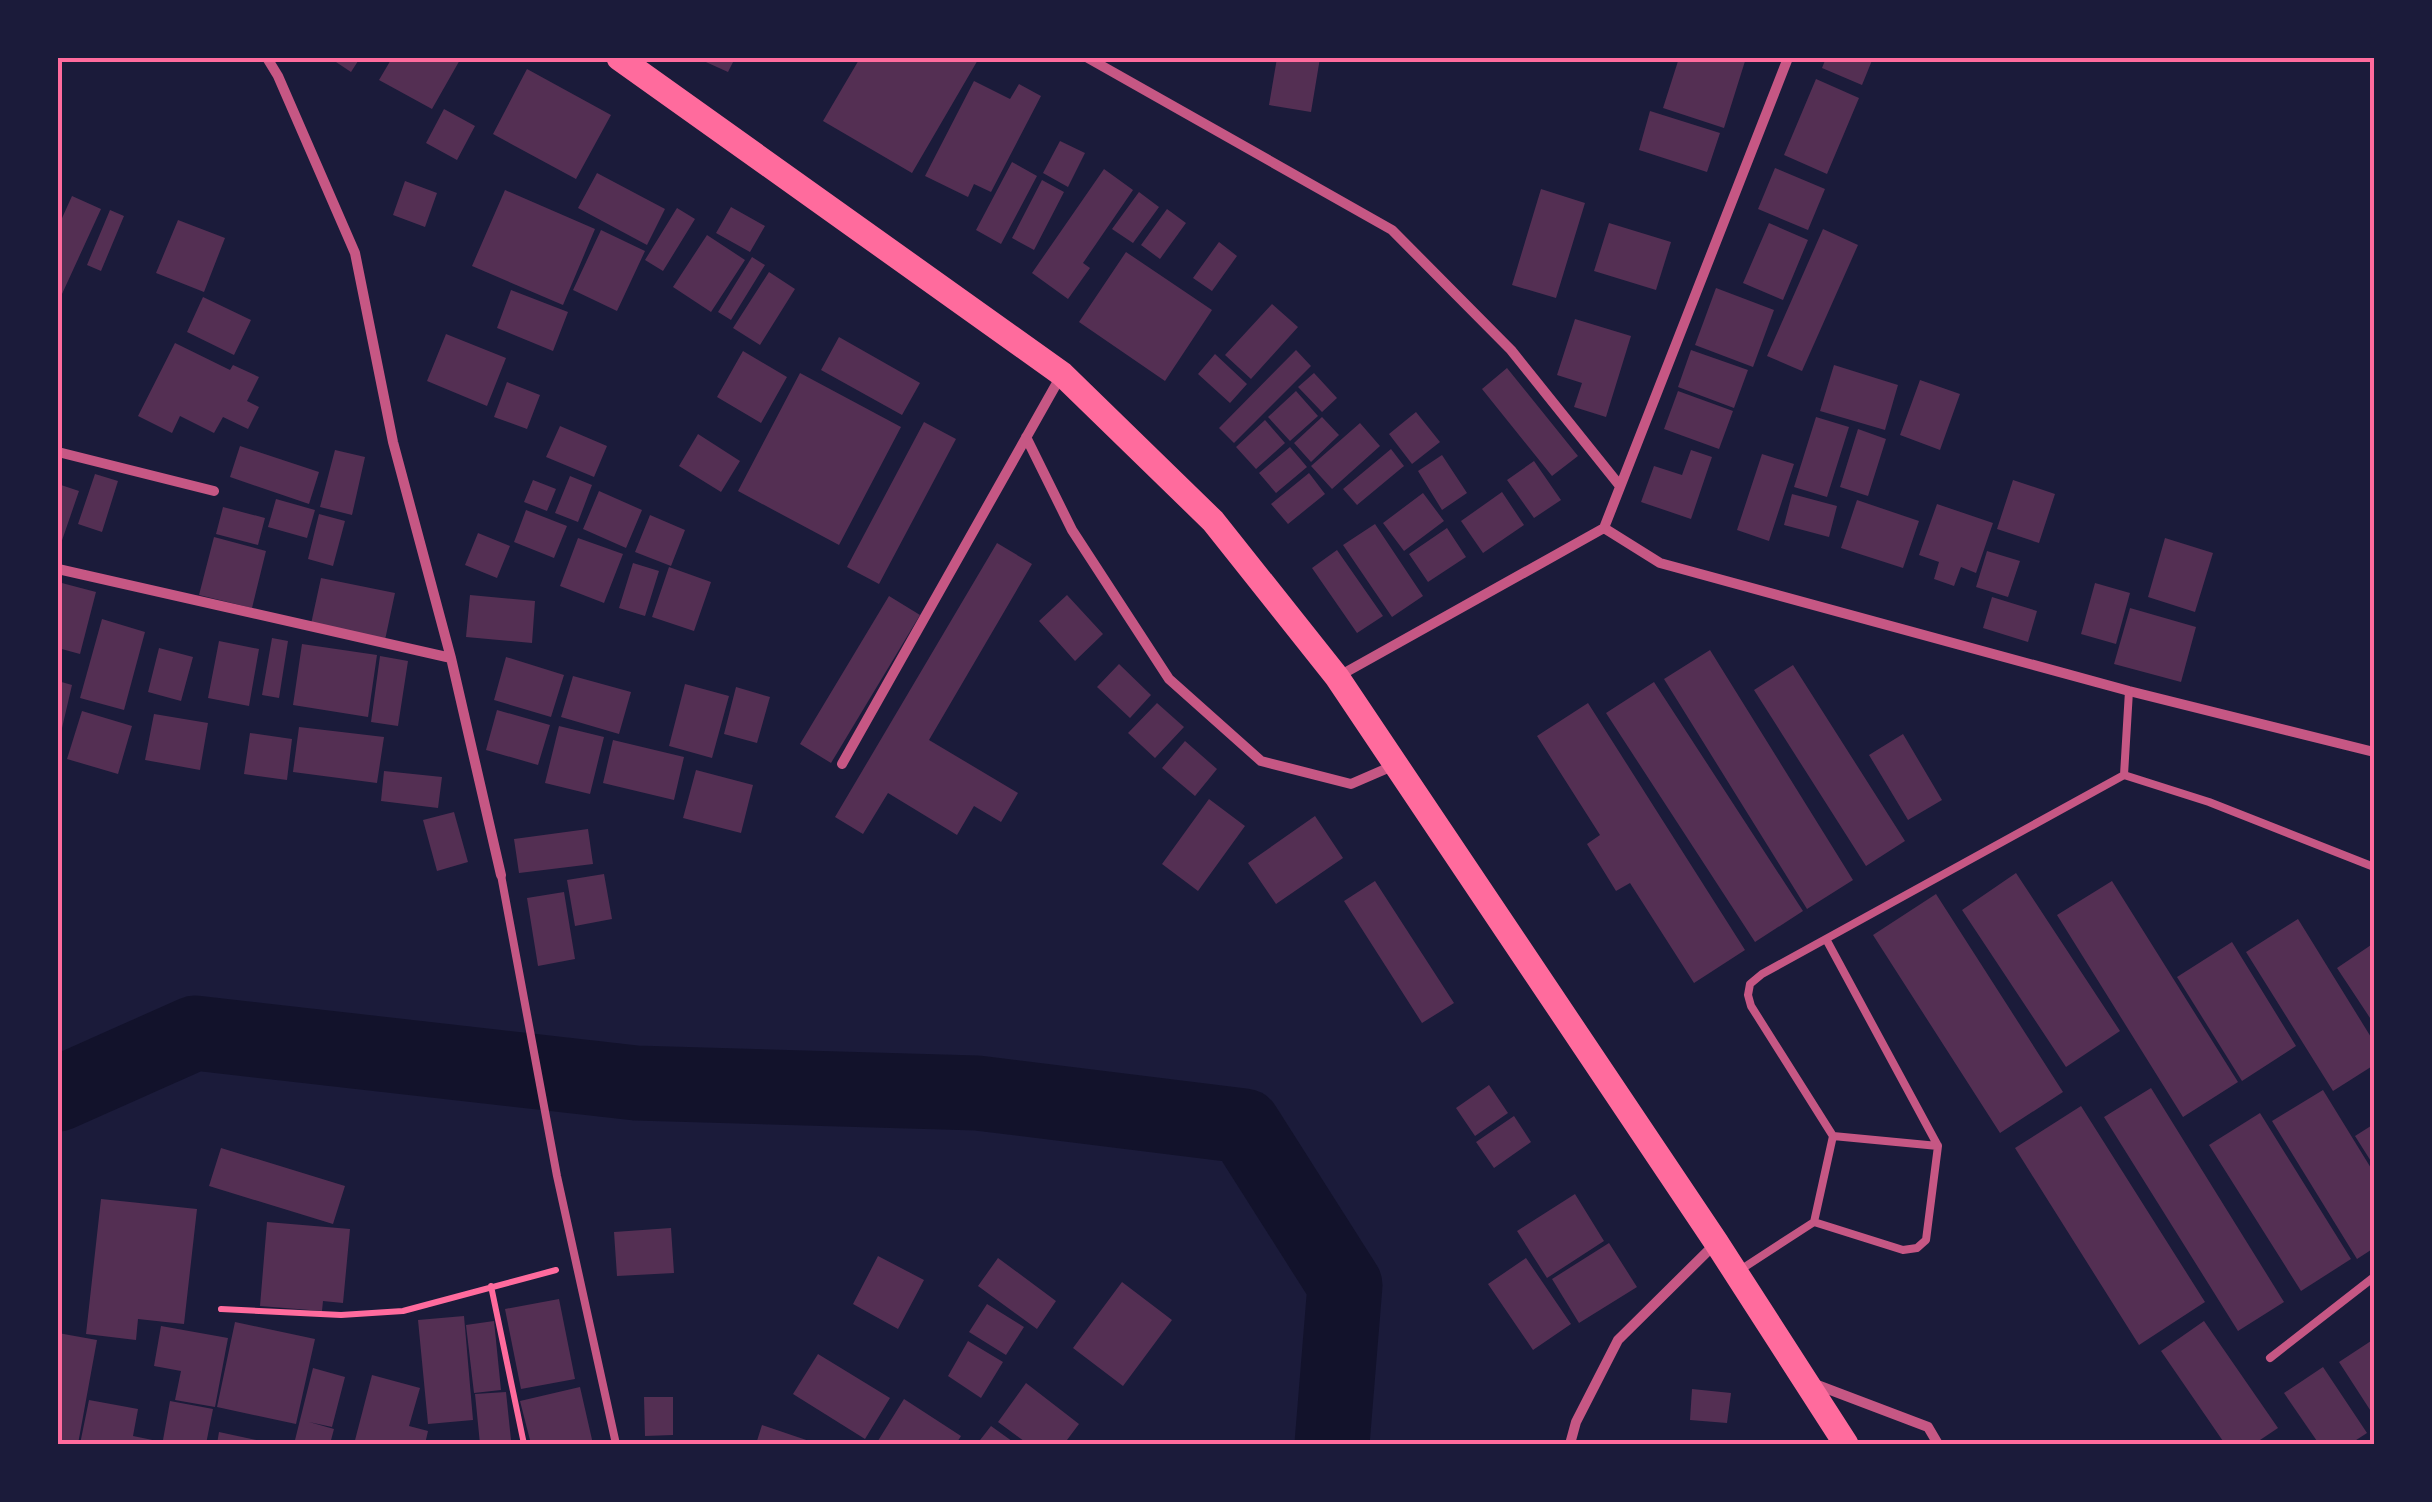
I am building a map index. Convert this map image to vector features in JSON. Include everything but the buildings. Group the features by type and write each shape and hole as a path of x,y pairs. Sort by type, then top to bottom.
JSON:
{"main road":[{"path":"619,58 1062,374 1213,521 1338,676 1736,1272 1846,1444"}],"street":[{"path":"267,58 355,253 392,442 450,658 502,875"},
{"path":"1088,58 1392,230 1512,350 1620,486"},
{"path":"1338,676 1604,528 1788,58"},
{"path":"842,764 1062,374"},
{"path":"1026,438 1072,530 1170,678 1261,761 1351,784 1396,765"},
{"path":"58,452 214,491"},
{"path":"1604,528 1660,563 2129,691 2374,752"},
{"path":"58,569 450,658"},
{"path":"1570,1444 1576,1422 1618,1340 1716,1242"},
{"path":"1805,1380 1928,1427 1938,1444"}],"lane":[{"path":"2124,775 2129,691"},
{"path":"1736,1272 1814,1222 1833,1136 1751,1006 1750,984 1762,974 2124,775 2209,802 2374,866"},
{"path":"502,875 557,1176 616,1444"},
{"path":"1814,1222 1903,1250 1916,1248 1926,1240 1938,1146 1826,939"},
{"path":"1833,1136 1938,1146"},
{"path":"2270,1358 2374,1277"}],"path":[{"path":"221,1309 341,1315 403,1311 576,1264"},
{"path":"491,1286 524,1444"}],"waterway":[{"path":"58,1094 195,1033 636,1083 977,1093 1244,1126 1345,1285 1332,1444"}]}
